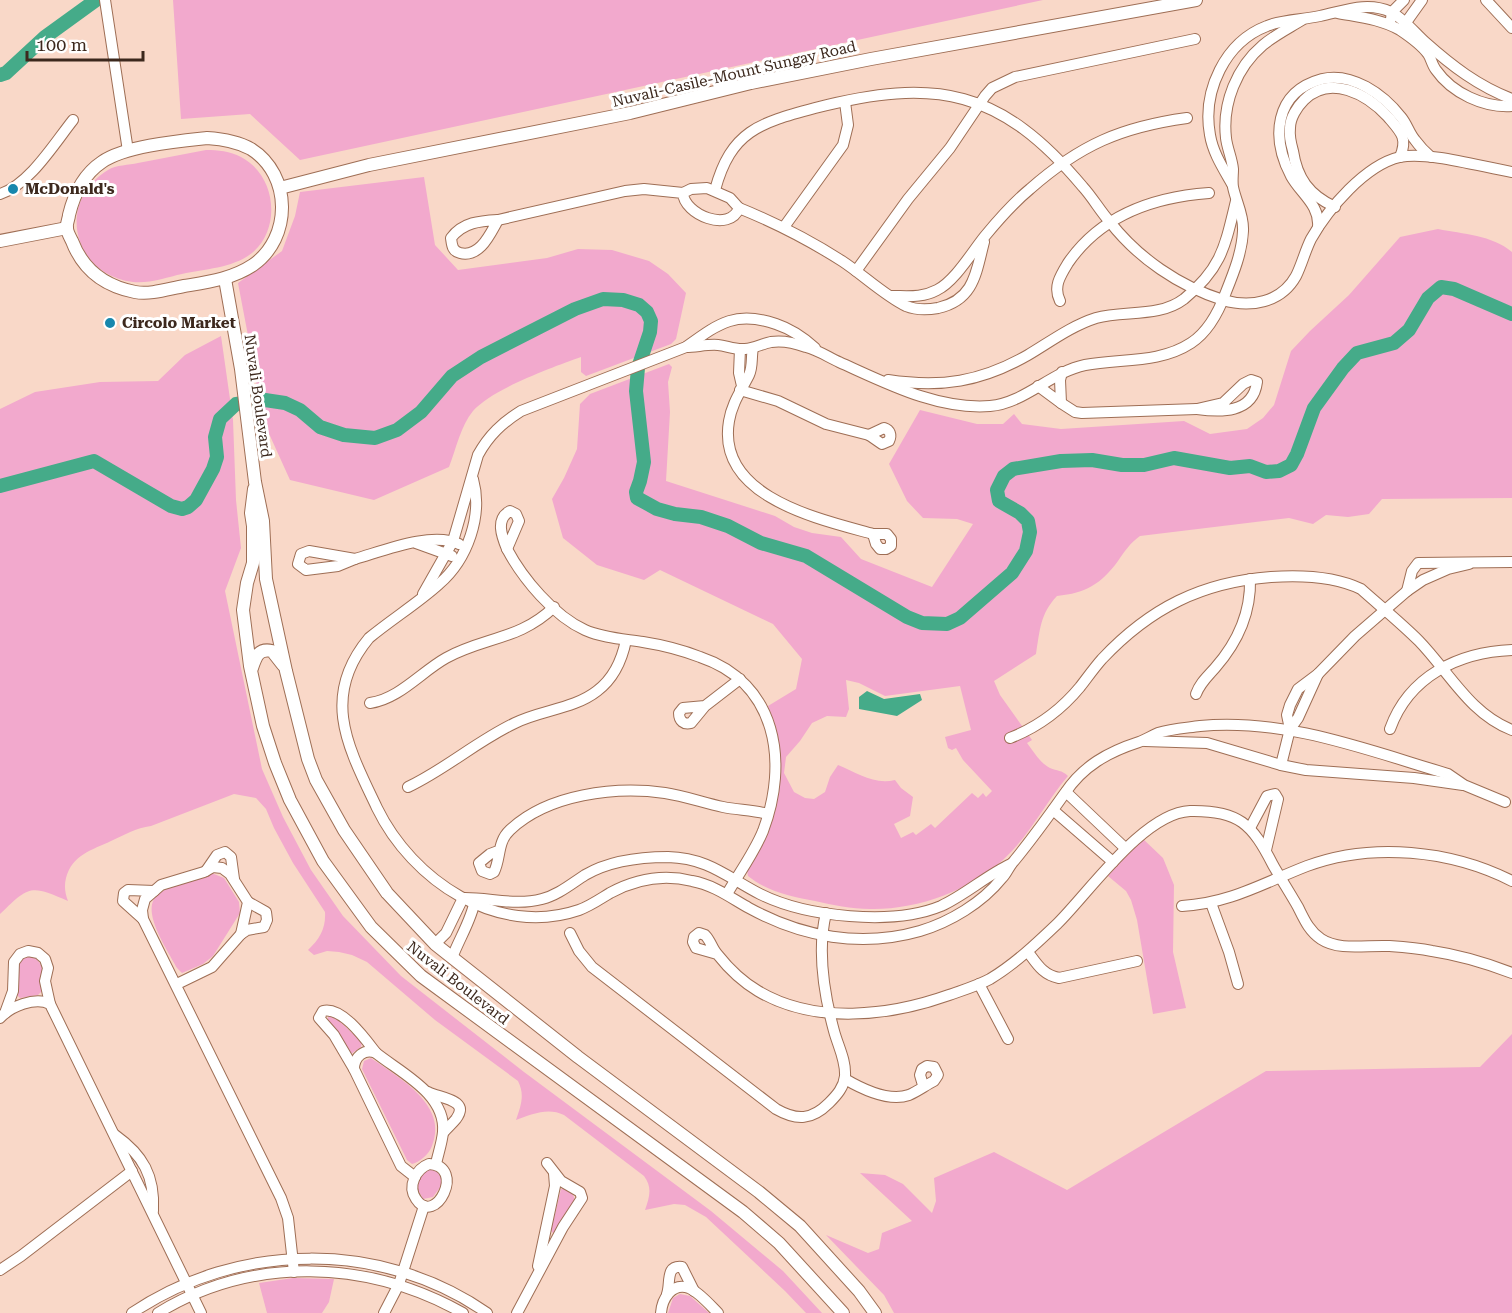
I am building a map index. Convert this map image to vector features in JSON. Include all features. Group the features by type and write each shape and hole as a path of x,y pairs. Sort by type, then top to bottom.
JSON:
{"main road":[{"name":"Nuvali-Casile-Mount Sungay Road","path":"280,188 369,165 630,113 751,83 838,65 1196,0"},
{"path":"207,138 228,140 250,149 264,160 280,188 281,215 272,245 254,264 225,279 142,293 120,289 101,280 86,267 76,252 66,228 72,202 87,176 103,161 128,151 207,138"},
{"path":"0,239 66,228"},
{"name":"Nuvali Boulevard","path":"225,279 241,369 255,482 263,521 267,579 286,671 298,726 316,780 344,830 368,867 394,900 435,944 578,1057 759,1192 800,1226 859,1291 875,1313"},
{"name":"Nuvali Boulevard","path":"255,482 251,513 253,563 243,610 252,671 263,726 290,800 323,861 371,927 394,951 438,989 743,1212 779,1243 843,1313"},
{"path":"252,671 259,652 265,650 272,651 279,658 286,671"}],"street":[{"path":"105,0 128,151"},
{"path":"1392,12 1404,0"},
{"path":"1398,26 1422,0"},
{"path":"1486,0 1512,28"},
{"path":"1233,185 1217,158 1210,133 1210,97 1218,73 1232,52 1252,34 1282,21 1302,20 1356,7 1392,12"},
{"path":"1392,12 1398,26 1421,46 1428,54 1435,69 1454,87 1475,100 1512,106"},
{"path":"1338,13 1398,26 1463,74 1494,92 1512,99"},
{"path":"686,347 717,345 740,349 753,348 770,342 784,342 818,351 895,388 934,399 978,406 998,405 1011,401 1062,372 1098,363 1149,358 1176,351 1188,345 1206,330 1223,300 1242,242 1243,218 1236,200 1233,167 1226,138 1232,88 1252,55 1274,37 1302,20"},
{"path":"856,271 908,199 950,148 979,103 992,88 1015,77 1195,39"},
{"path":"1318,227 1319,221 1315,208 1299,188 1286,165 1279,129 1281,113 1294,94 1307,85 1324,84 1342,78 1380,96 1401,117 1416,142 1431,158"},
{"path":"1324,84 1355,93 1380,109 1403,137 1404,146 1400,157"},
{"path":"1324,84 1298,106 1289,129 1294,159 1302,181 1317,197 1335,207"},
{"path":"715,190 724,162 734,147 749,132 778,119 845,102 891,94 935,92 979,103 1014,122 1062,163 1109,222 1150,261 1182,283 1223,300 1254,304 1264,302 1281,293 1297,273 1304,253 1318,227 1358,182 1376,167 1400,157 1422,154 1431,158 1512,172"},
{"path":"784,227 843,145 848,125 845,102"},
{"path":"892,296 924,295 943,287 985,236 1028,190 1062,163 1096,142 1146,125 1186,118"},
{"path":"0,194 8,192 31,173 73,120"},
{"path":"498,220 625,191 644,189 683,193 694,188 715,190 734,200 740,208 784,227 856,271 905,305 921,309 932,309 954,303 968,290 972,284 985,236"},
{"path":"683,193 684,201 692,210 710,218 728,220 733,218 740,208"},
{"path":"1060,302 1056,290 1067,265 1084,243 1109,222 1151,202 1209,193"},
{"path":"873,378 924,384 954,382 989,374 1025,357 1083,323 1117,314 1160,310 1183,299 1210,271 1222,254 1236,200"},
{"path":"421,597 453,541 478,455 491,434 529,407 686,347 717,326 736,318 756,318 775,324 799,334 818,351"},
{"path":"770,342 778,331 775,324"},
{"path":"717,326 712,337 717,345"},
{"path":"753,348 750,374 732,408 728,429 732,456 743,476 765,494 796,510 873,534"},
{"path":"740,349 741,388"},
{"path":"1061,403 1062,372"},
{"path":"1038,386 1075,412 1082,413 1197,409 1224,412 1236,409 1252,395 1257,382 1249,380 1223,403 1197,409"},
{"path":"741,388 778,401 826,424 869,435"},
{"path":"473,478 477,499 476,511 459,559 439,584 369,638 356,656 346,675 343,692 343,723 366,783 392,835 406,854 424,872 463,898 506,915 555,916 584,908 625,885 648,879 665,878 693,880 727,894 752,910 824,937 873,939 923,930 953,917 979,900 1003,877 1011,863 1036,835 1080,774 1102,757 1159,733 1205,726 1252,725 1290,729 1346,743 1448,774 1464,785 1510,804"},
{"path":"355,559 436,539 453,541 465,547"},
{"path":"416,543 459,559"},
{"path":"507,549 526,579 564,617 585,630 626,640 661,645 701,657 728,669 752,690 759,700 770,725 774,766 773,794 756,846 727,894"},
{"path":"1407,591 1412,571 1418,562 1469,564 1512,562"},
{"path":"1281,765 1290,729 1287,715 1293,697 1305,683 1318,674 1355,636 1407,591 1436,573 1469,564"},
{"path":"1010,738 1026,731 1054,713 1114,647 1156,612 1210,587 1250,579 1281,577 1335,580 1360,589 1421,643 1449,679 1482,712 1500,725 1512,730"},
{"path":"1196,694 1202,681 1225,655 1241,628 1249,606 1250,579"},
{"path":"370,703 398,692 432,667 460,651 525,629 544,618 554,608"},
{"path":"408,787 438,771 499,731 538,714 570,705 590,696 605,683 616,668 626,640"},
{"path":"1390,729 1399,709 1412,690 1441,668 1468,656 1512,650"},
{"path":"705,706 740,679"},
{"path":"1142,741 1207,743 1306,770 1390,776 1464,785"},
{"path":"1066,792 1125,848"},
{"path":"498,851 508,831 532,815 572,799 603,793 660,793 725,808 755,810 768,814"},
{"path":"1250,828 1267,796 1275,794 1278,799 1266,850"},
{"path":"1053,810 1113,862"},
{"path":"717,954 736,974 760,992 792,1005 829,1012 867,1013 908,1008 979,984 1028,952 1080,900 1125,848 1162,819 1183,812 1220,812 1250,828 1266,850 1311,931 1328,943 1337,946 1390,946 1432,951 1476,961 1512,973"},
{"path":"204,872 217,855 225,852 231,857 235,882"},
{"path":"1182,906 1211,903 1246,892 1309,866 1346,856 1399,852 1431,856 1469,865 1512,881"},
{"path":"475,901 518,903 544,899 598,869 632,860 692,859 714,867 771,899 800,908 826,913 885,917 929,910 956,897 1011,863"},
{"path":"143,919 142,910 145,899 161,885 213,867 222,868 230,874 248,902 266,912 267,920 264,927 247,930 212,967 177,984"},
{"path":"154,891 128,890 122,896 123,901 143,919 281,1198 288,1218 294,1272"},
{"path":"435,944 446,933 463,898"},
{"path":"452,958 475,901"},
{"path":"241,934 248,902"},
{"path":"1211,903 1238,984"},
{"path":"570,933 579,951 592,967 767,1102 787,1115 806,1117 822,1111 835,1097 844,1079 844,1063 829,1012 823,970 826,913"},
{"path":"2,1016 13,992 14,962 20,954 28,951 38,953 45,959 48,968 45,981 50,1004 201,1313"},
{"path":"1028,952 1042,971 1059,978 1137,961"},
{"path":"979,984 1008,1039"},
{"path":"2,1016 17,1006 41,1001 50,1004"},
{"path":"415,1177 401,1166 354,1069 334,1035 319,1018 323,1011 331,1010 337,1013 359,1032 376,1053 426,1092 455,1101 458,1105 458,1113 443,1133"},
{"path":"354,1069 359,1056 370,1051 376,1053"},
{"path":"844,1079 874,1092 897,1097 912,1094 923,1085"},
{"path":"426,1092 439,1111 443,1133 436,1164"},
{"path":"114,1134 130,1146 139,1157 152,1183 153,1214"},
{"path":"517,1313 536,1275 581,1202 582,1195 554,1173 547,1163"},
{"path":"436,1164 446,1177 444,1194 433,1205 424,1206 413,1194 415,1177 425,1165 436,1164"},
{"path":"2,1267 132,1171"},
{"path":"536,1275 555,1186 554,1173"},
{"path":"384,1313 399,1284 424,1206"},
{"path":"545,1235 557,1239"},
{"path":"132,1313 153,1299 187,1284 245,1265 293,1258 317,1258 354,1261 403,1272 451,1291 487,1313"},
{"path":"661,1313 667,1294 669,1272 679,1266 682,1267 694,1291 718,1313"},
{"path":"158,1313 193,1296 256,1276 294,1272 334,1272 399,1284 428,1295 463,1313"},
{"path":"667,1294 682,1287 694,1291"}],"shaded area":[{"path":"173,0 1043,0 300,160 250,114 181,119"},
{"path":"206,150 224,151 241,157 253,165 262,176 268,189 271,216 268,230 262,242 252,253 228,265 145,282 133,282 113,276 96,266 85,252 78,235 77,218 81,200 91,184 115,167"},
{"path":"424,177 435,245 458,270 547,258 578,249 612,250 649,261 668,274 686,293 676,339 671,344 586,376 581,372 581,357 508,387 473,411 462,430 449,467 374,500 290,480 261,416 238,283 282,251 295,216 300,192"},
{"path":"1438,229 1496,242 1512,252 1512,498 1382,499 1369,514 1348,517 1326,515 1313,524 1289,518 1140,536 1130,544 1112,569 1099,581 1085,590 1057,596 1044,616 1036,654 994,681 1000,695 1032,740 1027,743 1037,757 1046,766 1068,776 1022,840 1004,859 959,889 924,902 888,908 849,908 798,898 780,893 748,876 747,870 768,831 777,797 776,730 768,706 796,689 802,659 773,624 660,570 644,580 597,565 563,538 552,499 577,449 580,404 590,394 669,364 672,367 668,382 670,412 666,481 775,516 794,527 812,533 841,537 861,559 932,587 973,524 957,519 923,518 907,501 889,464 920,410 977,424 1003,424 1014,414 1022,424 1061,429 1184,421 1210,434 1247,429 1263,418 1274,405 1291,351 1349,295 1400,237","holes":["846,680 859,683 885,696 960,686 971,730 945,737 948,748 952,750 956,748 963,760 992,791 986,797 983,793 978,798 972,793 935,828 931,824 916,835 913,832 901,838 894,824 910,816 913,797 895,780 873,780 838,765 830,777 825,792 814,799 805,798 794,792 784,773 786,757 812,723 827,716 846,717 849,709"]},
{"path":"221,336 233,420 236,500 241,548 225,591 262,769 283,817 311,870 343,916 401,976 524,1072 711,1211 783,1271 822,1313 806,1313 706,1217 685,1205 674,1204 645,1210 649,1189 644,1176 564,1115 546,1111 516,1120 522,1096 518,1081 435,1020 367,962 339,952 327,951 314,955 308,950 321,933 325,912 293,863 266,809 256,798 234,794 125,834 90,851 73,864 65,881 68,901 45,892 31,891 24,893 0,914 0,409 35,392 100,382 158,381 185,355"},
{"path":"867,691 884,699 920,694 922,700 897,716 859,709 859,697"},
{"path":"1142,838 1163,858 1174,885 1173,952 1186,1008 1153,1014 1137,920 1131,900 1126,891 1108,876"},
{"path":"208,874 224,878 239,902 240,913 213,956 203,964 182,973 156,929 152,908 154,900 160,893 171,887"},
{"path":"32,956 42,967 42,991 38,995 20,998 17,995 17,967 23,957"},
{"path":"330,1016 362,1042 361,1047 349,1053 341,1036 328,1020"},
{"path":"1512,1034 1512,1313 894,1313 884,1295 826,1235 868,1253 879,1249 882,1233 912,1221 860,1173 885,1175 903,1184 932,1213 936,1201 934,1178 994,1152 1067,1190 1266,1071 1480,1067"},
{"path":"371,1058 395,1074 418,1094 428,1105 434,1118 435,1131 432,1146 421,1160 415,1163 412,1164 407,1160 362,1069 364,1061"},
{"path":"433,1167 441,1177 441,1186 433,1197 423,1199 417,1188 418,1176"},
{"path":"561,1189 571,1192 575,1202 554,1234 551,1231"},
{"path":"293,1278 334,1279 329,1302 322,1313 267,1313 259,1283"},
{"path":"680,1294 690,1296 709,1313 668,1313 673,1298"}],"waterway":[{"path":"0,75 6,73 45,37 96,0"},
{"path":"0,486 94,461 171,506 182,509 196,500 213,469 217,457 215,437 220,419 236,404 265,400 285,403 300,410 320,427 344,435 375,438 397,430 421,412 452,376 481,357 575,309 603,299 623,300 639,305 647,312 651,321 650,332 638,368 636,391 644,462 636,492 637,498 657,509 701,517 728,526 761,543 806,556 907,617 922,623 947,624 960,618 1012,573 1026,551 1030,532 1028,521 1020,513 999,501 997,490 1004,476 1013,469 1061,461 1092,460 1122,465 1144,465 1174,458 1230,468 1250,466 1266,472 1279,471 1291,465 1314,408 1343,368 1357,353 1394,343 1409,330 1428,298 1441,287 1454,289 1512,314"}],"place":[{"name":"McDonald's","path":"13,189"},
{"name":"Circolo Market","path":"110,323"}]}
